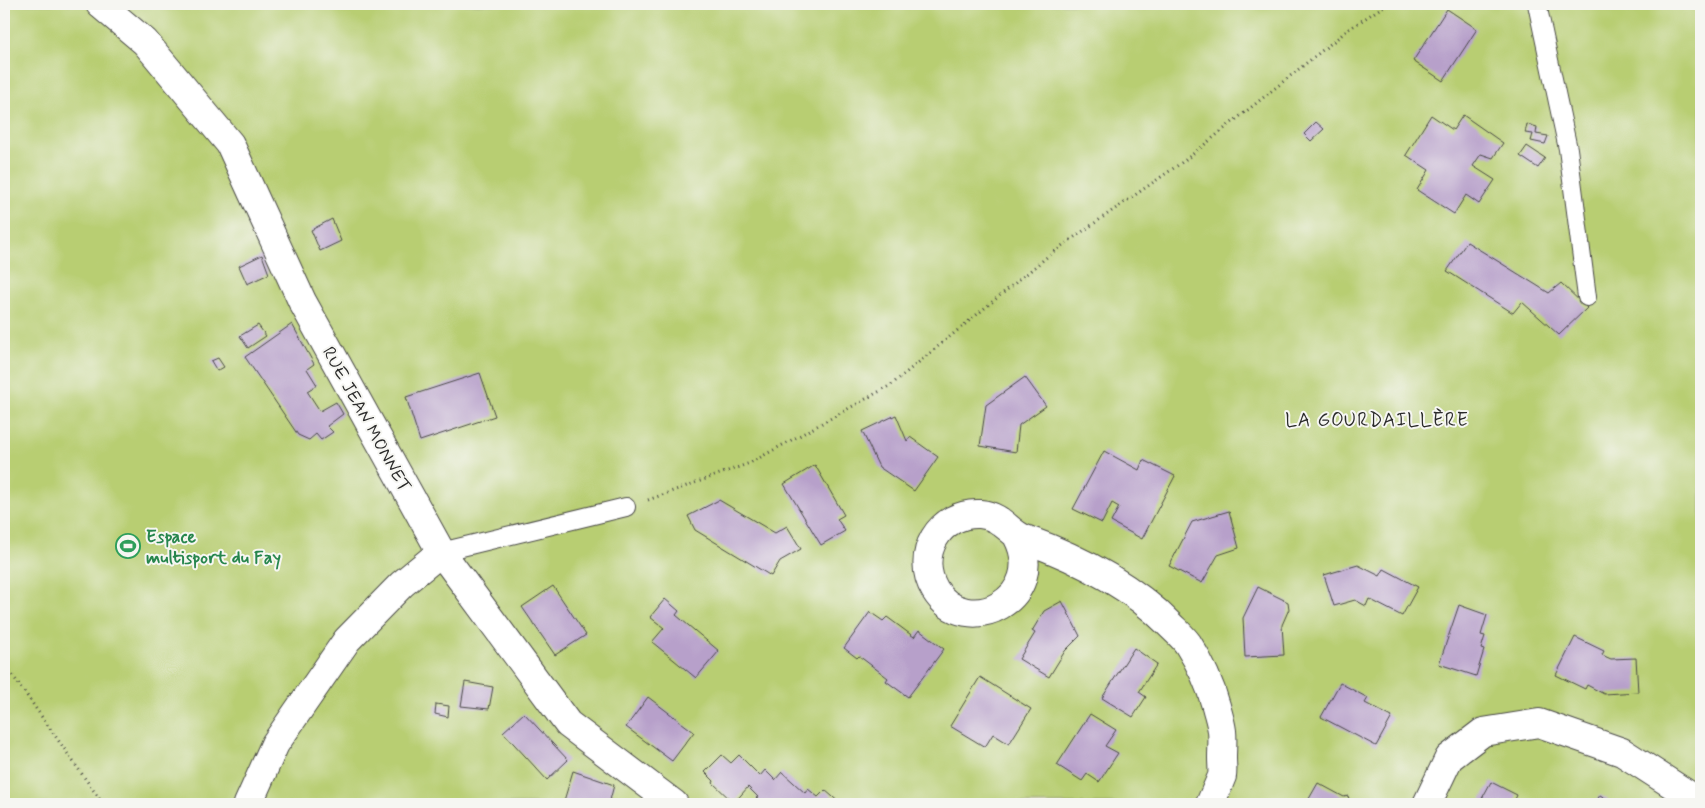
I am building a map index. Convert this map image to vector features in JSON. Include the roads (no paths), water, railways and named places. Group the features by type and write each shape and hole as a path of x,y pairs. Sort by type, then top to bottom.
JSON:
{"street":[{"name":"RUE JEAN MONNET","path":"100,4 145,42 230,144 302,301 441,552 568,724 674,804"},
{"path":"1016,536 1054,550 1109,576 1157,612 1188,643 1210,686 1222,731 1222,774 1210,804"},
{"path":"248,804 274,744 348,640 402,584 441,552"},
{"path":"1427,804 1449,758 1483,732 1539,723 1622,752 1701,803"}],"lane":[{"path":"1537,4 1568,149 1587,297"},
{"path":"441,552 626,507"}],"place":[{"name":"Espace multisport du Fay","path":"128,546"}],"district":[{"name":"LA GOURDAILLÈRE","path":"1377,419"}]}
